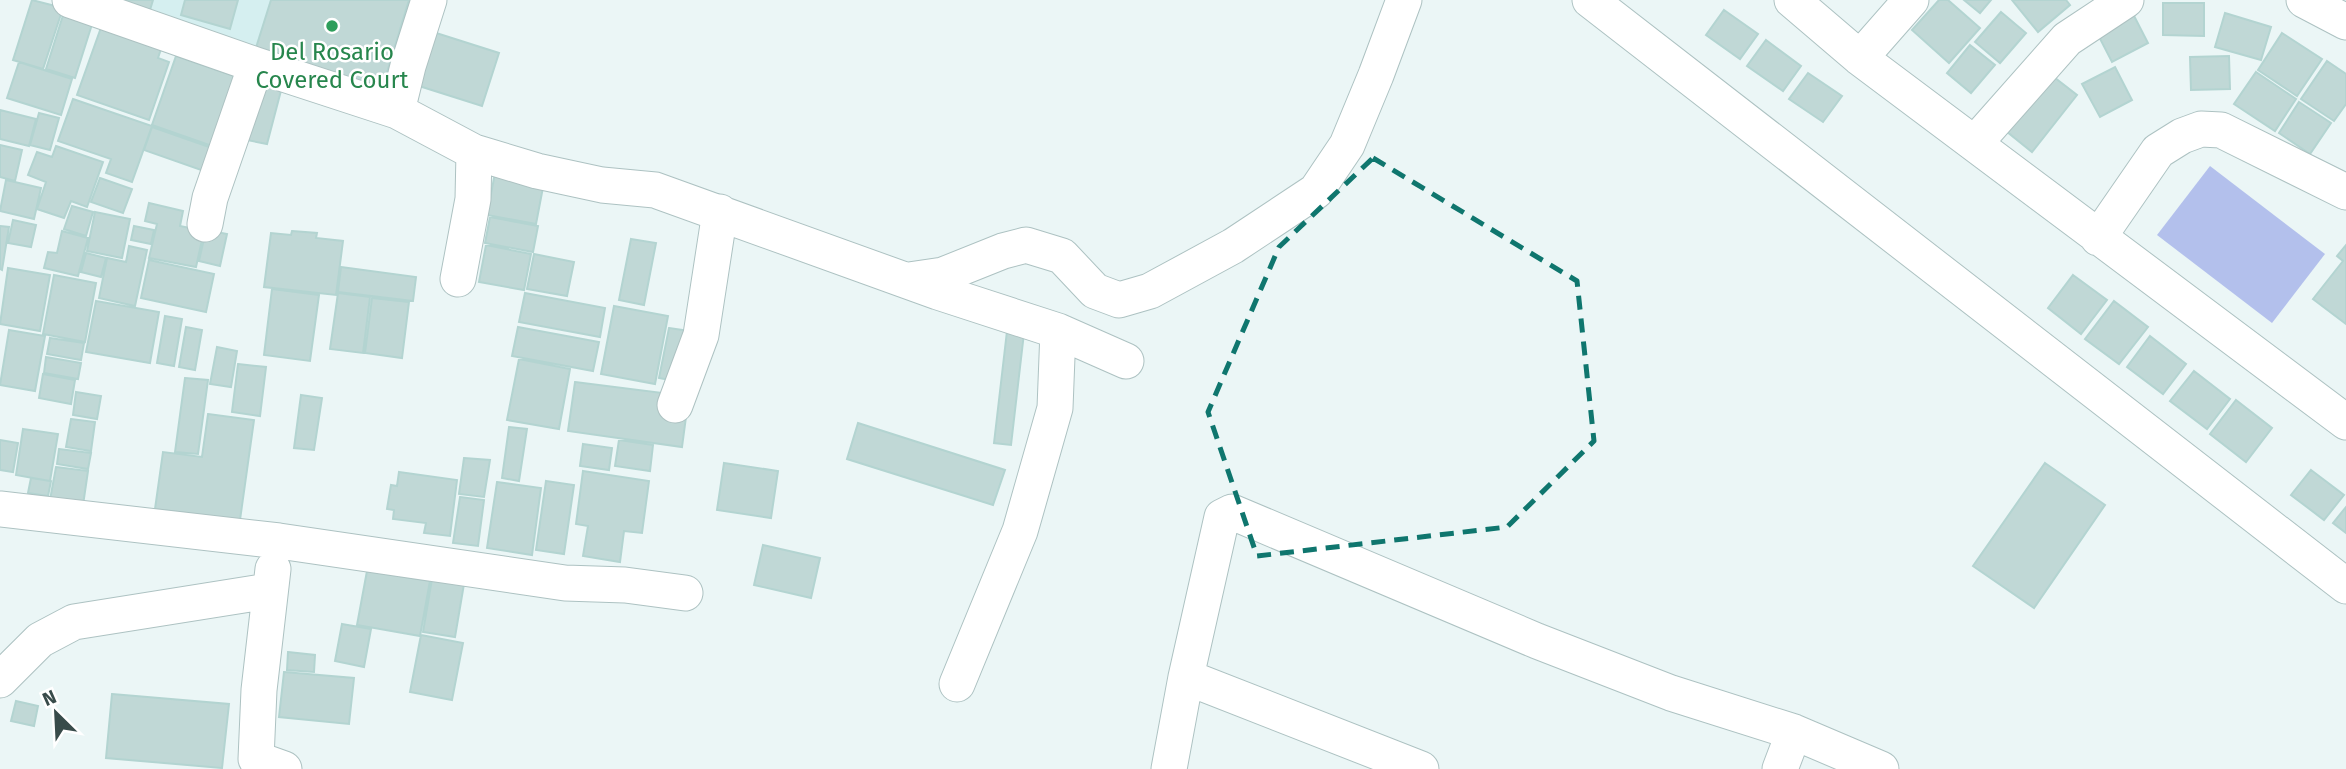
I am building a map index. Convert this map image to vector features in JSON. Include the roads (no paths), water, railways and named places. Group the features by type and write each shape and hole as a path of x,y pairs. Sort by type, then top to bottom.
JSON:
{"street":[{"path":"70,0 397,111 474,152 537,172 655,190 1058,331 1126,361"},
{"path":"397,111 429,0"},
{"path":"907,280 943,275 1003,251 1026,245 1062,256 1094,291 1119,300 1150,291 1233,246 1316,191 1347,145 1404,0"},
{"path":"1590,0 2346,586"},
{"path":"1792,0 1860,58 2346,422"},
{"path":"1860,58 1911,0"},
{"path":"1975,143 2067,39 2126,0"},
{"path":"2304,0 2346,22"},
{"path":"205,224 210,198 256,65"},
{"path":"2098,238 2158,151 2182,136 2201,129 2221,130 2346,192"},
{"path":"458,279 473,199 474,152"},
{"path":"676,405 701,335 720,212"},
{"path":"957,684 1020,531 1055,408 1058,331"},
{"path":"0,509 279,541 565,583 625,585 685,593"},
{"path":"1169,769 1186,677 1223,517 1232,512 1562,650 1671,693 1794,732 1881,769"},
{"path":"279,541 269,591 259,690 256,759 284,769"},
{"path":"0,680 40,640 74,622 269,591"},
{"path":"1186,677 1422,769"},
{"path":"1780,769 1794,732"}],"place":[{"name":"Del Rosario Covered Court","path":"332,26"}]}
